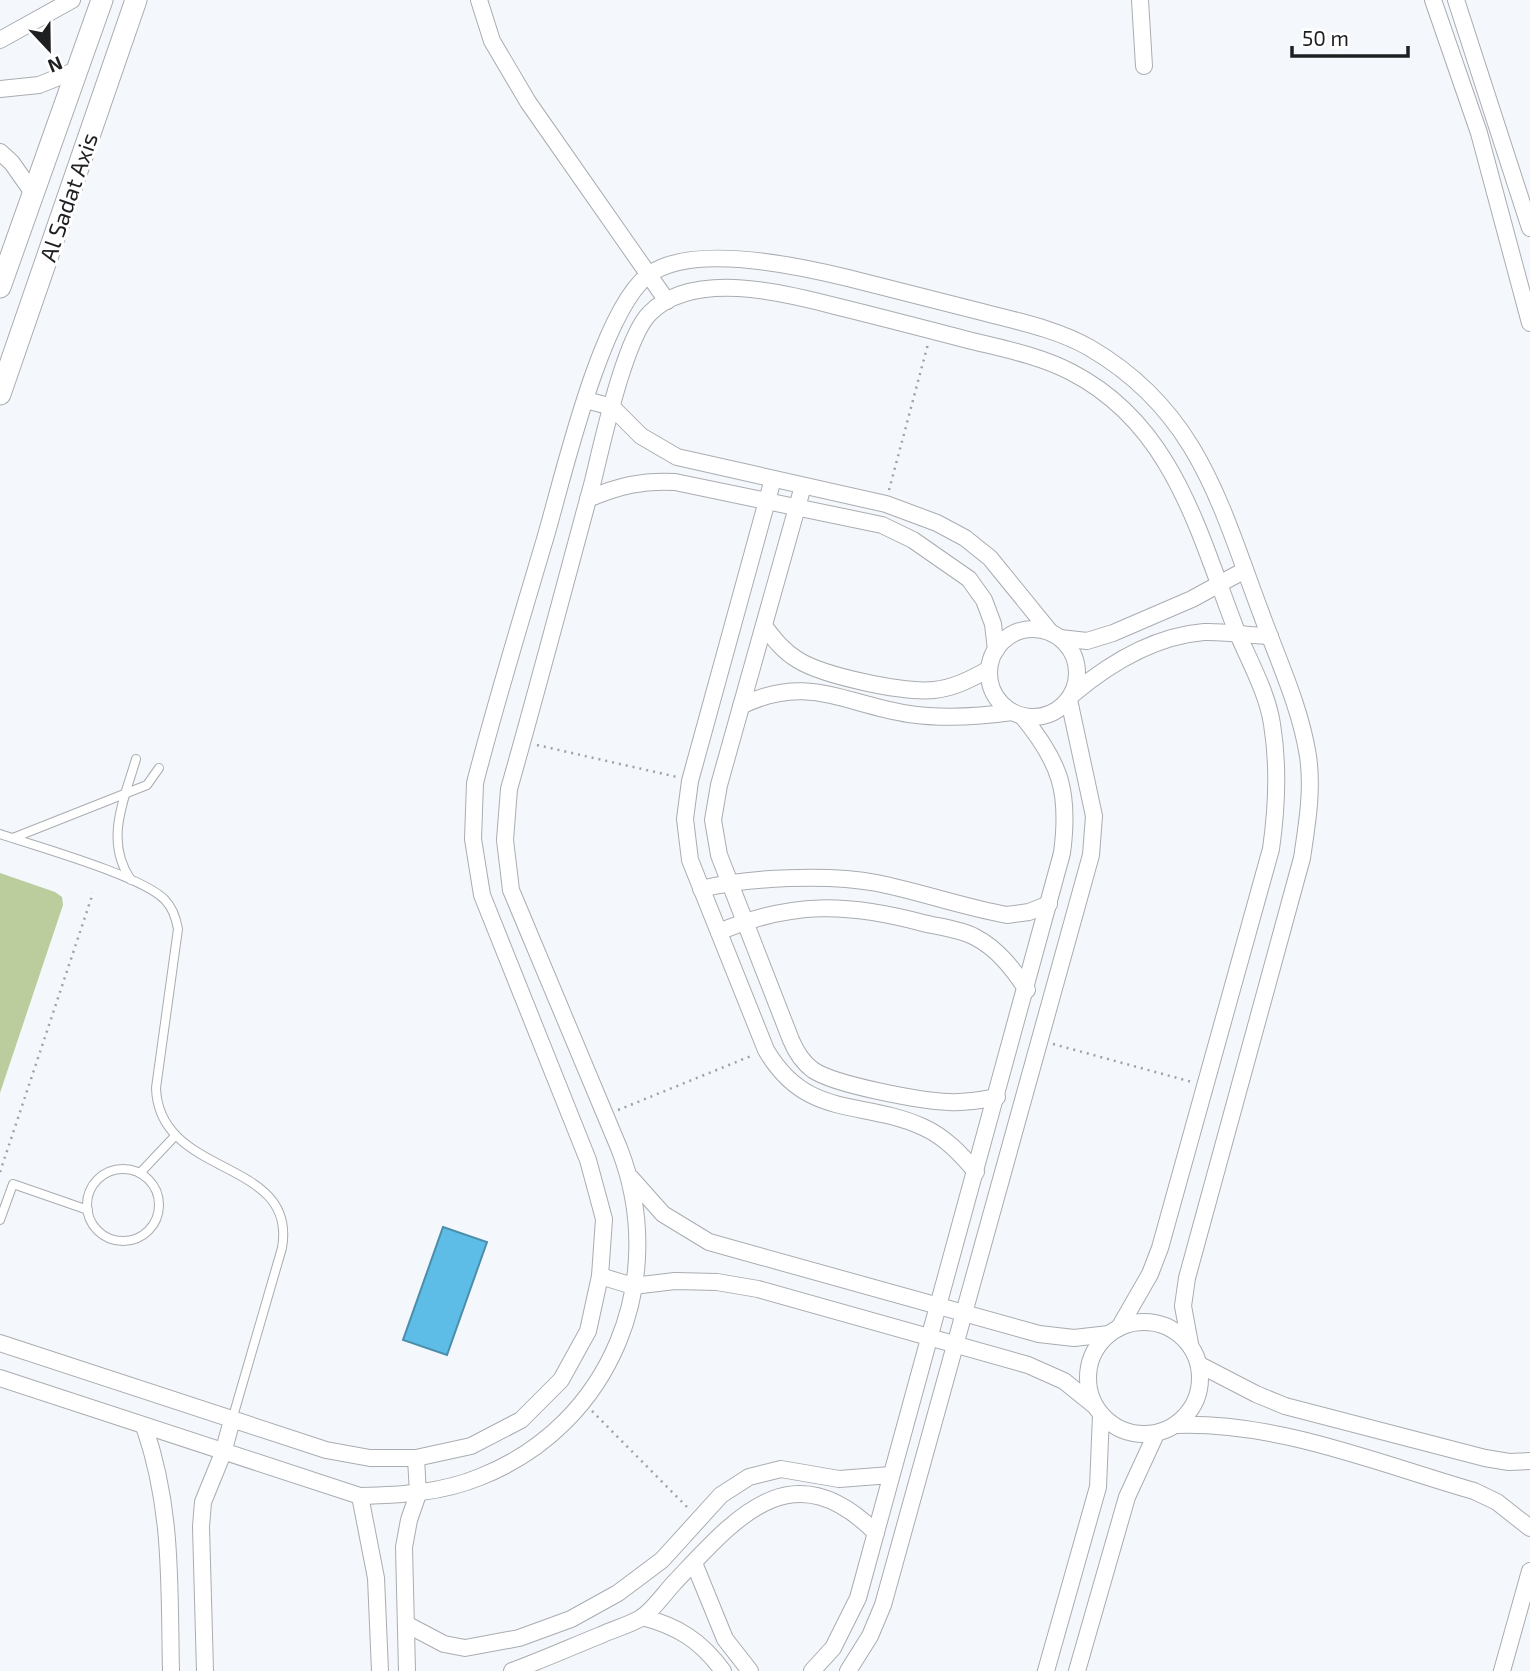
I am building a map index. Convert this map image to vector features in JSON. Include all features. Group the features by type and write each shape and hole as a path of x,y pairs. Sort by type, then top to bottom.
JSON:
{"street":[{"path":"0,40 22,31 72,0"},
{"name":"Al Sadat Axis","path":"0,394 9,340 136,0"},
{"path":"479,0 492,41 522,92 667,300"},
{"path":"1140,0 1144,66"},
{"path":"1433,0 1524,274 1530,323"},
{"path":"1456,0 1530,228"},
{"path":"100,8 127,24"},
{"name":"Al Sadat Axis","path":"0,287 100,8"},
{"path":"0,89 39,85 79,69"},
{"path":"0,152 12,163 33,193"},
{"path":"0,1343 326,1450 370,1458 416,1458 471,1447 521,1420 561,1380 588,1331 600,1276 604,1219 588,1160 482,895 473,839 475,782 586,400 616,320 630,295 649,275 678,263 709,258 819,271 1041,327 1087,346 1128,372 1164,406 1194,446 1215,490 1297,709 1308,758 1310,808 1302,858 1187,1278 1183,1306 1190,1345 1200,1365 1198,1398 1177,1425"},
{"path":"0,1378 360,1496 418,1494 480,1477 536,1446 583,1402 608,1367 625,1328 633,1286 638,1213 630,1177 510,890 505,840 508,802 523,742 612,407 636,333 648,314 667,300 702,289 739,288 815,301 1028,355 1070,371 1108,395 1140,425 1167,461 1186,500 1271,718 1277,762 1277,806 1271,849 1160,1248 1150,1275 1114,1331 1095,1351 1088,1373 1098,1410 1098,1487 1046,1671"},
{"path":"586,400 612,407 641,436 677,457 886,504 937,523 965,538 990,558 1055,635 1071,649 1077,664 1077,681 1070,698 1094,816 1091,855 883,1605 870,1636 848,1671"},
{"path":"772,479 690,781 685,819 690,860 766,1050 779,1072 801,1091 829,1102 922,1126 961,1154 976,1172"},
{"path":"588,499 615,487 644,480 676,482 882,525 942,558 969,579 984,600 993,624 996,650"},
{"path":"803,485 719,785 713,820 729,882 797,1055 813,1070 833,1079 926,1100 974,1102 998,1097"},
{"path":"812,1671 832,1648 847,1624 858,1598 937,1306 998,1097 1062,853 1067,816 1062,779 1046,745 1017,714 999,701 991,686 989,669 996,650 1006,639 1020,631 1035,629 1087,641 1113,633 1245,570"},
{"path":"764,626 779,645 798,660 821,670 906,690 935,690 954,685 989,669"},
{"path":"741,706 765,694 792,689 930,716 1048,715 1124,658 1175,636 1207,632 1270,636"},
{"path":"701,889 729,882 817,880 875,883 1007,915 1029,912 1049,904"},
{"path":"719,932 745,921 800,909 834,906 878,911 973,936 994,950 1027,990"},
{"path":"630,1177 663,1214 709,1242 1039,1334 1074,1338 1152,1322 1173,1330 1190,1345"},
{"path":"600,1276 633,1286 675,1281 744,1287 955,1344 1028,1364 1064,1381 1126,1432 1156,1434 1177,1425 1247,1427 1461,1487 1497,1502 1530,1528"},
{"path":"1200,1365 1246,1390 1285,1406 1485,1458 1510,1462 1530,1461"},
{"path":"205,1671 201,1527 203,1502 223,1453 232,1419"},
{"path":"144,1426 156,1461 167,1524 172,1671"},
{"path":"1077,1671 1127,1497 1156,1434"},
{"path":"407,1671 404,1547 408,1520 418,1494 416,1458"},
{"path":"406,1624 434,1640 466,1648 519,1638 571,1619 618,1593 662,1560 721,1495 749,1477 781,1469 839,1479 891,1475"},
{"path":"512,1671 542,1665 642,1617 739,1517 760,1503 785,1495 811,1496 836,1502 858,1515 876,1533"},
{"path":"360,1496 373,1550 380,1671"},
{"path":"694,1563 725,1639 750,1671"},
{"path":"1502,1671 1530,1571"},
{"path":"642,1617 667,1623 691,1636 710,1653 723,1671"}],"lane":[{"path":"131,880 122,864 116,840 136,760"},
{"path":"12,838 126,794 151,782 159,768"},
{"path":"0,834 131,880 165,900 177,919 178,929 156,1087 160,1111 175,1136 197,1154 261,1188 274,1201 282,1218 282,1248 232,1419"},
{"path":"140,1173 175,1136"},
{"path":"129,1170 140,1173 156,1190 159,1212 147,1232 136,1239 113,1240 93,1226 88,1210 90,1191 106,1173 129,1170"},
{"path":"0,1220 13,1184 88,1210"}],"path":[{"path":"886,504 932,331"},
{"path":"523,742 690,781"},
{"path":"0,1172 93,893"},
{"path":"1039,1040 1205,1085"},
{"path":"605,1115 766,1050"},
{"path":"583,1402 700,1520"}],"green space":[{"path":"0,873 55,892 62,897 63,905 0,1093"}],"water":[{"path":"443,1227 487,1242 447,1355 403,1340"}]}
